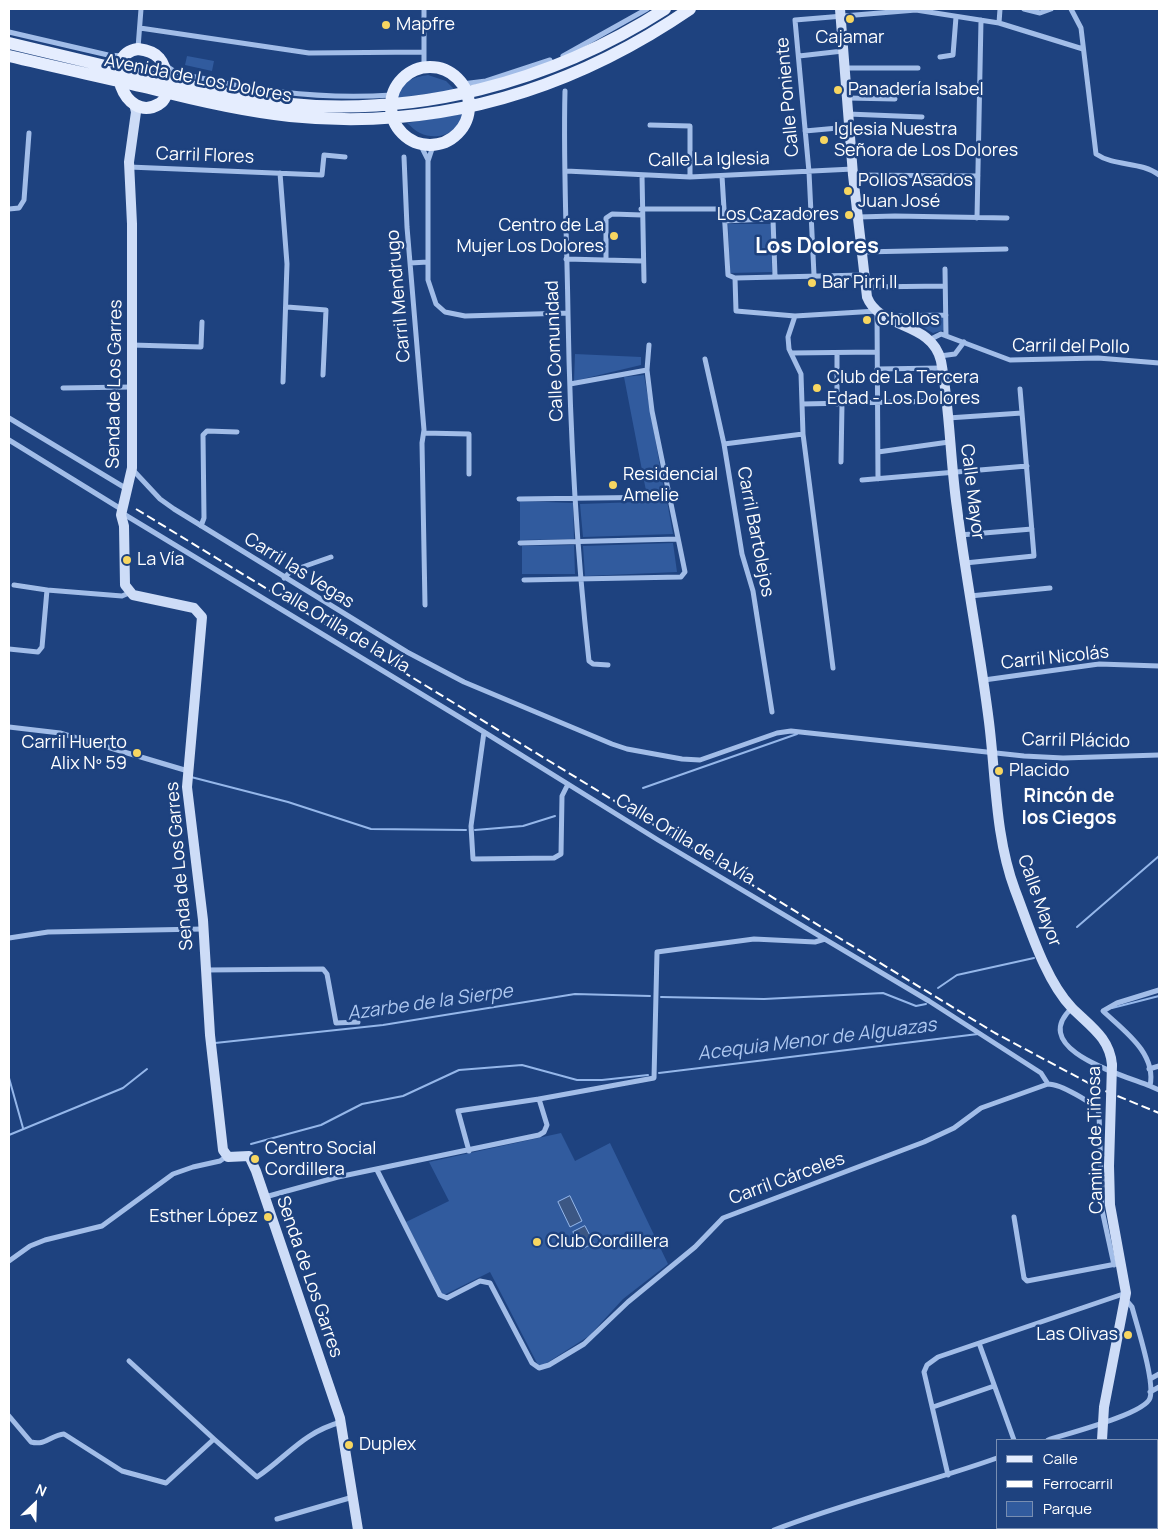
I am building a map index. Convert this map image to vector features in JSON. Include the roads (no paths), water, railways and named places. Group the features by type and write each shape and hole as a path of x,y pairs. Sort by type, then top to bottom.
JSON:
{"main road":[{"name":"Avenida de Los Dolores","path":"9,56 166,86 276,103 342,107 516,80 561,64 612,41 665,9"},
{"name":"Avenida de Los Dolores","path":"166,86 242,109 290,116 354,120 392,118 470,107 523,94 584,70 646,37 690,9"},
{"name":"Avenida de Los Dolores","path":"9,43 120,76"},
{"path":"138,49 151,52 161,61 166,86 163,102 150,107 134,104 123,93 120,76 124,56 129,51 138,49"},
{"path":"424,67 445,70 465,88 470,107 467,122 461,131 443,144 427,145 409,140 400,132 392,118 391,100 401,80 408,74 424,67"}],"street":[{"path":"138,49 141,9"},
{"path":"424,9 424,67"},
{"path":"465,88 561,56 647,9"},
{"path":"999,23 1000,9"},
{"path":"1024,9 1040,13 1051,9"},
{"path":"1071,9 1081,28 1096,154 1107,160 1150,168 1159,175"},
{"path":"882,314 868,302 863,276 840,12 916,10 956,16 999,23 1083,49"},
{"name":"Calle Poniente","path":"814,276 809,172 795,20 840,12"},
{"path":"940,57 953,55 956,16"},
{"path":"977,218 981,20"},
{"path":"140,28 309,53 424,52"},
{"path":"9,32 108,55 124,56"},
{"path":"799,56 843,51"},
{"path":"161,61 178,72 256,88 295,94 391,100"},
{"path":"844,68 918,68"},
{"name":"Calle Comunidad","path":"565,91 566,259 580,580 589,660 593,664 608,665"},
{"path":"847,98 895,99"},
{"name":"Senda de Los Garres","path":"134,104 136,112 135,128 129,168 132,224 132,468 121,511 124,532 125,585 129,593 143,599 194,608 201,614 202,622 188,771 190,820 203,929 212,1053 223,1150 226,1156 246,1155 250,1158 265,1198 340,1422 358,1530"},
{"path":"135,128 150,107"},
{"path":"848,114 922,117"},
{"path":"650,125 690,126 690,177"},
{"path":"805,131 849,127"},
{"path":"9,209 19,208 24,200 29,133"},
{"path":"427,145 428,262 431,294 436,304 445,312 465,316 568,313"},
{"path":"427,145 428,161"},
{"name":"Carril Flores","path":"129,168 322,174 324,155 345,157"},
{"name":"Carril Mendrugo","path":"404,157 410,263 424,433 422,443 425,604"},
{"name":"Calle La Iglesia","path":"566,171 690,177 809,172 978,176"},
{"path":"280,173 287,264 283,382"},
{"path":"642,174 644,281"},
{"path":"722,176 728,275 735,278 863,276"},
{"path":"606,260 606,218 612,214 724,209"},
{"path":"724,221 811,216"},
{"path":"857,217 1007,218"},
{"path":"773,218 775,276"},
{"path":"860,252 1006,250"},
{"path":"566,259 643,261"},
{"path":"410,263 428,262"},
{"path":"929,340 936,335 946,336 945,269"},
{"path":"735,278 736,310 795,316 946,315"},
{"path":"865,287 946,286"},
{"path":"287,307 326,310 323,375"},
{"path":"878,479 877,352 882,314"},
{"name":"Calle Mayor","path":"882,314 929,340 940,356 943,368 949,442 960,535 984,680 1001,834 1008,869 1045,963 1070,1005"},
{"path":"795,316 788,337 791,353 801,374 803,434 833,668"},
{"path":"132,344 201,347 202,322"},
{"name":"Carril del Pollo","path":"946,336 1010,360 1098,358 1159,363"},
{"path":"940,356 955,354 964,342"},
{"path":"524,580 681,577 684,572 647,370 649,345"},
{"path":"791,353 877,352"},
{"path":"837,353 842,462"},
{"name":"Carril Bartolejos","path":"705,359 724,444 742,554 754,591 772,712"},
{"path":"877,369 943,368"},
{"path":"570,384 647,370"},
{"path":"63,388 132,387"},
{"path":"965,563 1034,556 1020,389"},
{"path":"802,404 877,404 946,401"},
{"path":"947,418 1022,413"},
{"path":"9,418 127,490"},
{"path":"201,526 204,518 203,435 207,431 237,432"},
{"path":"424,433 469,434 469,474"},
{"path":"724,444 803,434"},
{"name":"Calle Orilla de la Vía","path":"9,440 121,511 658,840 995,1042 1041,1073 1048,1084 1055,1085 1091,1103 1099,1113 1102,1210 1118,1264"},
{"path":"878,452 949,442"},
{"path":"862,480 1027,466"},
{"name":"Carril las Vegas","path":"132,468 160,499 390,643 464,682 627,749 682,759 700,760 777,733 791,732 992,751"},
{"path":"519,499 576,500 670,497"},
{"path":"960,535 1032,529"},
{"path":"520,543 678,539"},
{"path":"284,578 291,571 331,556"},
{"path":"14,585 47,590 122,596 129,593"},
{"path":"970,596 1050,588"},
{"path":"9,649 38,652 42,647 47,590"},
{"name":"Carril Nicolás","path":"984,680 1099,664 1159,666"},
{"path":"9,727 60,734 188,771"},
{"path":"484,732 471,826 473,859 554,858 561,854 562,796 568,784"},
{"name":"Carril Plácido","path":"992,751 1063,758 1159,755"},
{"path":"9,938 48,932 203,929"},
{"path":"469,1151 458,1111 539,1099 654,1078 657,952 754,939 815,942 825,939"},
{"path":"206,970 323,969 327,974 336,1023 358,1022"},
{"path":"1150,1086 1149,1068 1135,1041 1103,1011 1117,1003 1159,990"},
{"path":"1070,1005 1060,1028 1062,1040 1068,1048 1082,1057 1159,1090"},
{"name":"Camino de Tiñosa","path":"1070,1005 1104,1040 1109,1051 1112,1066 1109,1166 1110,1205 1118,1264 1126,1296 1103,1423 1102,1439"},
{"path":"1149,1068 1159,1066"},
{"name":"Carril Cárceles","path":"377,1170 440,1295 447,1298 480,1281 490,1283 532,1363 539,1368 543,1368 589,1339 628,1302 695,1247 723,1218 924,1142 954,1128 981,1108 1048,1084"},
{"path":"265,1198 338,1177 469,1151 544,1132 548,1124 539,1099"},
{"path":"9,1261 30,1246 45,1240 102,1226 173,1174 220,1161 226,1156"},
{"path":"1014,1217 1024,1278 1027,1281 1118,1264"},
{"path":"948,1475 924,1372 927,1365 938,1357 1126,1296 1132,1307 1150,1379 1150,1398 1143,1406 1103,1423 1051,1439"},
{"path":"980,1343 1014,1439"},
{"path":"129,1361 257,1477 275,1464 297,1443 315,1431 340,1422"},
{"path":"1150,1379 1159,1374"},
{"path":"933,1407 994,1386"},
{"path":"1150,1392 1159,1387"},
{"path":"9,1416 31,1442 45,1442 57,1434 64,1434 122,1471 166,1483 214,1439"},
{"path":"774,1530 799,1520 948,1475 996,1458"},
{"path":"277,1519 353,1498"}],"waterway":[{"path":"643,788 797,734"},
{"path":"191,777 288,802 371,829 466,830"},
{"path":"475,830 523,826 555,816"},
{"name":"Azarbe de la Sierpe","path":"1077,927 1159,856"},
{"name":"Azarbe de la Sierpe","path":"938,988 957,975 1034,958"},
{"name":"Azarbe de la Sierpe","path":"661,997 764,999 883,993 916,1006 926,1004"},
{"name":"Azarbe de la Sierpe","path":"215,1043 383,1025 575,994 650,996"},
{"name":"Acequia Menor de Alguazas","path":"1112,1008 1159,996"},
{"name":"Acequia Menor de Alguazas","path":"659,1073 978,1034"},
{"name":"Acequia Menor de Alguazas","path":"251,1144 321,1125 362,1104 403,1096 459,1070 522,1065 577,1080 602,1080 648,1075"},
{"name":"Azarbe de la Sierpe","path":"9,1135 123,1088 147,1069"},
{"path":"9,1078 23,1128"}],"railway":[{"path":"136,509 995,1033 1098,1088 1159,1113"}],"place":[{"name":"Cajamar","path":"850,19"},
{"name":"Mapfre","path":"386,25"},
{"name":"Panadería Isabel","path":"838,90"},
{"name":"Iglesia Nuestra Señora de Los Dolores","path":"824,140"},
{"name":"Pollos Asados Juan José","path":"848,191"},
{"name":"Los Cazadores","path":"849,215"},
{"name":"Centro de La Mujer Los Dolores","path":"614,236"},
{"name":"Bar Pirri II","path":"812,283"},
{"name":"Chollos","path":"867,320"},
{"name":"Club de La Tercera Edad - Los Dolores","path":"817,388"},
{"name":"Residencial Amelie","path":"613,485"},
{"name":"La Vía","path":"127,560"},
{"name":"Carril Huerto Alix Nº 59","path":"137,753"},
{"name":"Placido","path":"999,771"},
{"name":"Centro Social Cordillera","path":"255,1159"},
{"name":"Esther López","path":"268,1217"},
{"name":"Club Cordillera","path":"537,1242"},
{"name":"Las Olivas","path":"1128,1335"},
{"name":"Duplex","path":"349,1445"}],"district":[{"name":"Los Dolores","path":"817,247"},
{"name":"Rincón de los Ciegos","path":"1069,808"}]}
